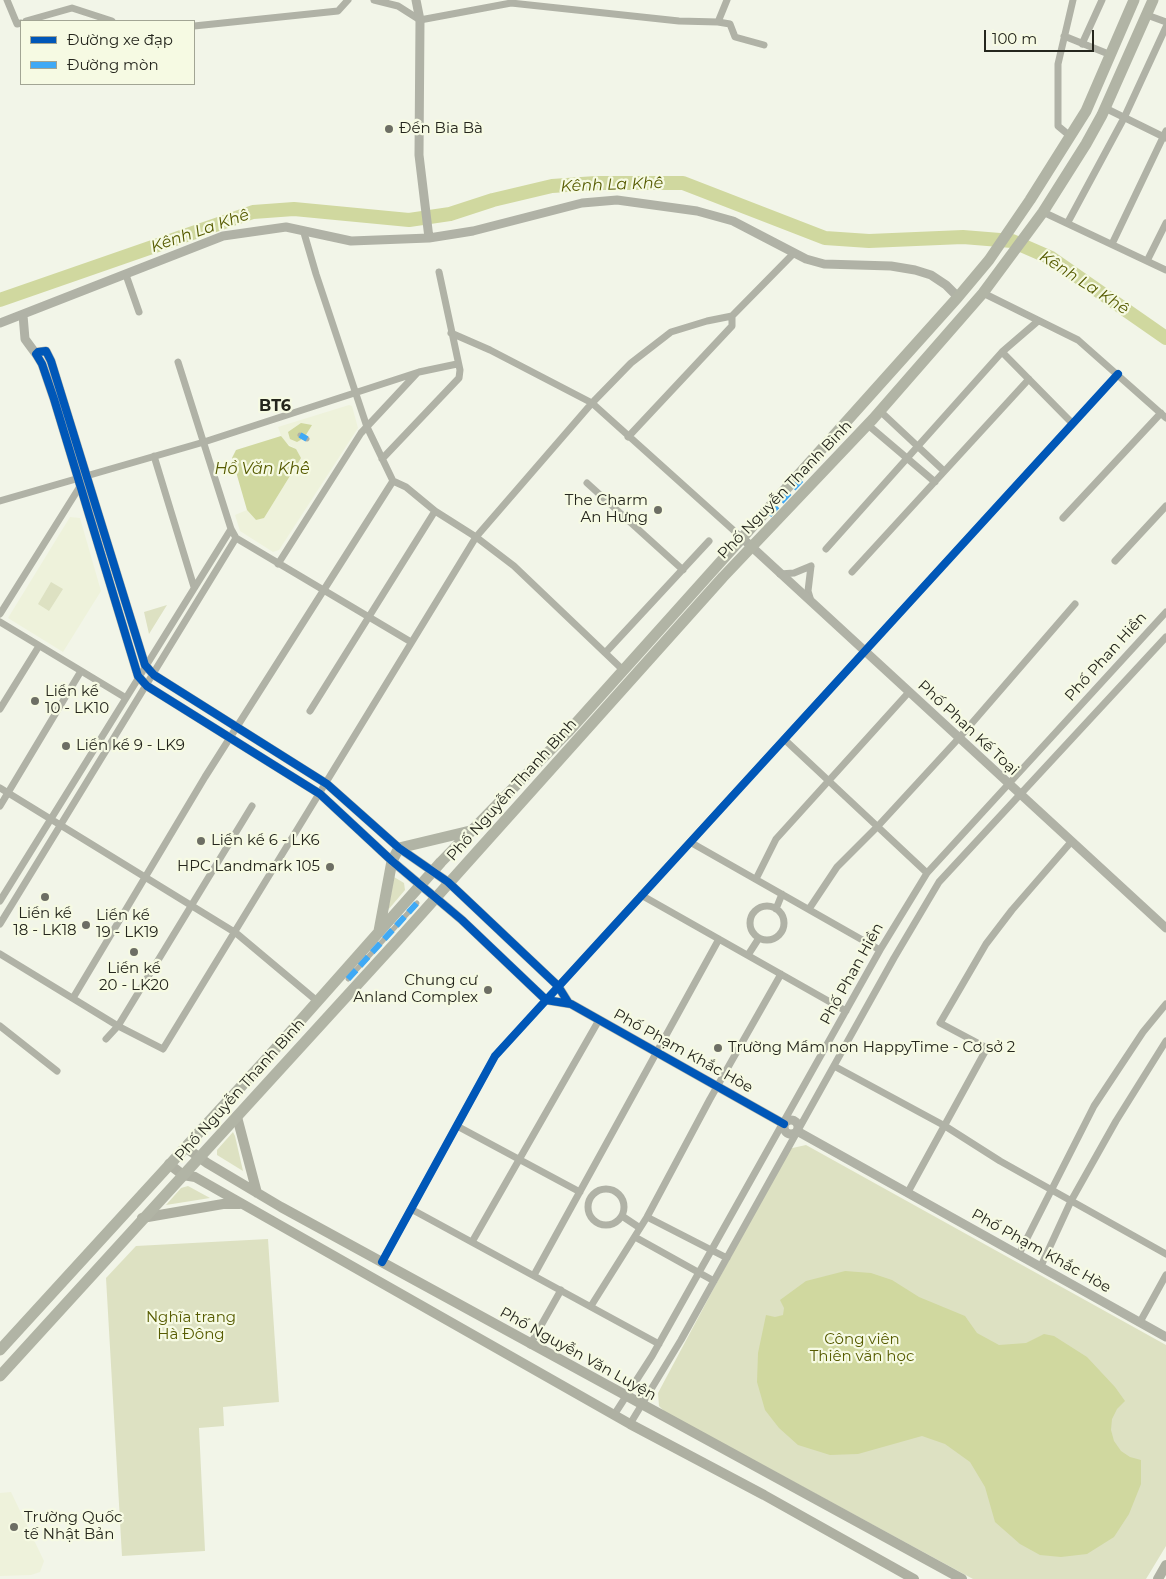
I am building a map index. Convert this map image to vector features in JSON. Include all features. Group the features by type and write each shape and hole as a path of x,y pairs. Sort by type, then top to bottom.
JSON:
{"main road":[{"path":"1070,136 1086,111 1134,0"},
{"path":"1043,212 1105,108 1153,0"},
{"name":"Phố Nguyễn Thanh Bình","path":"0,1350 433,872 568,732 622,669 958,297 989,260 1025,208 1070,136"},
{"name":"Phố Nguyễn Thanh Bình","path":"0,1376 142,1218 237,1117 751,548 868,425 983,294 1043,212"},
{"path":"379,933 392,861 399,848 472,830"},
{"path":"237,1117 257,1193"},
{"name":"Phố Nguyễn Văn Luyện","path":"185,1147 199,1158 257,1193 530,1345 962,1579"},
{"path":"169,1164 183,1174 195,1178 630,1424 764,1495 914,1579"},
{"path":"142,1218 222,1204 241,1204"},
{"path":"1158,1579 1166,1565"}],"street":[{"path":"6,0 16,24 20,22"},
{"path":"195,26 232,20 338,11 348,0"},
{"path":"374,0 398,6 420,20 511,2 679,21 718,22 730,24 735,37 764,44"},
{"path":"416,0 420,20 419,155 429,234"},
{"path":"718,22 727,0"},
{"path":"1070,136 1058,126 1058,64 1073,0"},
{"path":"1082,44 1102,0"},
{"path":"30,20 72,8 109,20"},
{"path":"1147,15 1166,22"},
{"path":"1068,222 1124,118 1166,27"},
{"path":"1064,36 1111,56"},
{"path":"1105,108 1165,135 1112,244"},
{"path":"0,323 224,236 286,227 304,233 351,241 473,231 582,204 616,200 688,210 733,221 806,259 824,264 891,266 915,270 931,275 946,285 958,297"},
{"path":"1043,212 1068,222 1166,270"},
{"path":"1147,261 1166,225"},
{"path":"304,233 367,427 393,481 406,487 435,511 476,537 514,566 622,669"},
{"path":"0,954 118,1026 163,1049 236,933 476,537 592,403 631,363 666,335 682,328 732,316 794,252"},
{"path":"382,459 459,378 460,370 457,364 439,272"},
{"path":"126,275 139,312"},
{"path":"983,294 1078,340 1163,416 1063,518"},
{"path":"22,314 25,339 42,364 138,676 148,686 320,794 546,1000"},
{"path":"628,437 732,326 732,316"},
{"path":"826,550 1002,352 1038,321"},
{"path":"451,333 490,350 592,403 741,537"},
{"path":"36,354 43,350 46,351 52,361 145,665"},
{"path":"1002,352 1072,423"},
{"path":"178,362 230,530 236,538 411,642"},
{"path":"0,614 78,483 86,476 204,442 419,372 457,364"},
{"path":"278,564 367,427 419,372"},
{"path":"382,1262 495,1056 1118,374"},
{"path":"852,572 1029,379"},
{"path":"880,411 944,471"},
{"path":"868,425 935,482"},
{"path":"300,435 307,439"},
{"path":"154,456 194,587"},
{"path":"770,515 801,480"},
{"path":"73,998 322,590 393,481"},
{"path":"0,500 78,483"},
{"path":"587,483 683,570"},
{"path":"1115,561 1166,506"},
{"path":"310,711 370,618 435,511"},
{"path":"0,901 230,530"},
{"name":"Phố Phan Kế Toại","path":"741,537 1166,928"},
{"path":"0,924 148,686 236,538"},
{"path":"606,652 709,541"},
{"path":"780,574 794,573 811,566 808,584 811,601"},
{"path":"809,908 837,867 878,826 959,738 1075,604"},
{"name":"Phố Phan Hiền","path":"614,1415 659,1344 880,950 928,873 1166,612"},
{"path":"0,622 126,698"},
{"name":"Phố Phan Hiền","path":"630,1424 714,1282 939,882 1166,637"},
{"path":"0,710 39,646"},
{"name":"Phố Phạm Khắc Hòe","path":"145,665 154,675 327,784 399,848 448,882 558,986 568,1002"},
{"path":"0,806 81,671"},
{"path":"756,879 776,839 909,692"},
{"path":"784,739 928,873"},
{"path":"0,788 49,820 236,933 317,1001"},
{"path":"106,1039 118,1026 193,906 252,806"},
{"path":"690,842 880,950"},
{"path":"908,1192 987,1048 940,1023 986,944 1012,910 1071,842"},
{"path":"776,909 782,894"},
{"path":"642,895 846,1011"},
{"path":"348,979 417,903"},
{"path":"770,906 776,909 784,920 783,931 775,938 765,940 755,936 750,926 752,916 759,908 770,906"},
{"path":"748,955 759,938"},
{"path":"534,1275 658,1053 719,939"},
{"path":"591,1306 648,1216 717,1086 781,974"},
{"name":"Phố Phạm Khắc Hòe","path":"546,1000 568,1002 784,1124 788,1120 795,1120 798,1124 798,1131 1166,1337"},
{"path":"1020,1254 1050,1189 1094,1106 1143,1032 1166,1004"},
{"path":"472,1242 521,1159 598,1020"},
{"path":"0,1026 57,1071"},
{"path":"1041,1266 1072,1201 1116,1121 1166,1041"},
{"path":"834,1066 945,1126 1050,1189 1166,1254"},
{"path":"457,1126 580,1192"},
{"path":"609,1189 619,1194 624,1205 622,1216 614,1224 603,1225 592,1220 587,1210 590,1199 598,1191 609,1189"},
{"path":"411,1209 659,1344"},
{"path":"622,1216 640,1228"},
{"path":"648,1216 727,1258"},
{"path":"635,1237 714,1282"},
{"path":"1140,1322 1166,1275"},
{"path":"530,1345 561,1290"}],"shaded area":[{"path":"349,405 352,406 358,428 279,550 273,552 240,531 235,515 247,510 256,520 296,449 283,441 278,427"},
{"path":"70,517 80,518 101,591 63,652 8,618"},
{"name":"Trường Quốc tế Nhật Bản","path":"11,1492 44,1561 40,1572 31,1575 0,1576 0,1493"}],"green space":[{"path":"51,582 63,589 49,611 38,604"},
{"path":"167,605 149,634 144,612"},
{"path":"394,877 404,883 405,890 388,910"},
{"path":"233,1132 243,1171 217,1155 217,1150"},
{"name":"Công viên Thiên văn học","path":"806,1145 1166,1345 1166,1546 1146,1579 973,1579 665,1412 659,1406 658,1393 788,1149"},
{"path":"188,1186 210,1198 166,1205 181,1188"},
{"name":"Nghĩa trang Hà Đông","path":"268,1239 279,1402 223,1407 224,1426 199,1428 205,1551 122,1556 106,1278 136,1246"}],"water":[{"path":"301,423 312,425 304,438 297,442 290,439 288,432"},
{"name":"Hồ Văn Khê","path":"281,436 289,446 296,449 301,458 264,518 256,520 247,510 232,458 236,450"},
{"path":"845,1271 871,1273 892,1280 919,1297 965,1316 977,1333 999,1345 1026,1343 1044,1334 1054,1336 1087,1357 1115,1387 1125,1401 1117,1409 1112,1419 1111,1430 1114,1441 1121,1451 1130,1457 1141,1460 1141,1484 1129,1514 1114,1537 1087,1554 1061,1557 1040,1555 1020,1544 995,1522 985,1487 970,1462 945,1444 922,1436 858,1454 830,1455 798,1445 779,1428 765,1410 757,1382 758,1353 766,1315 775,1317 783,1315 784,1308 780,1300 806,1281"}],"waterway":[{"name":"Kênh La Khê","path":"0,300 253,212 294,209 409,220 450,214 493,200 552,186 596,183 683,183 825,238 869,241 963,237 1012,241 1051,258 1166,338"}],"marked path":[{"path":"300,435 307,439"},
{"path":"769,515 801,480"},
{"path":"348,979 417,903"}],"cycle path":[{"path":"568,1002 558,986 448,882 399,848 327,784 154,675 145,665 51,361 46,351 38,352 36,354 42,364 54,399 138,676 147,686 320,794 392,861 462,920 546,1000 571,1004 784,1124"},
{"path":"382,1262 495,1056 1118,374"}],"place":[{"name":"Đền Bia Bà","path":"389,129"},
{"name":"The Charm An Hưng","path":"658,510"},
{"name":"Liền kề 10 - LK10","path":"35,701"},
{"name":"Liền kề 9 - LK9","path":"66,746"},
{"name":"Liền kề 6 - LK6","path":"201,841"},
{"name":"HPC Landmark 105","path":"330,867"},
{"name":"Liền kề 18 - LK18","path":"45,897"},
{"name":"Liền kề 19 - LK19","path":"86,925"},
{"name":"Liền kề 20 - LK20","path":"134,952"},
{"name":"Chung cư Anland Complex","path":"488,990"},
{"name":"Trường Mầm non HappyTime - Cơ sở 2","path":"718,1048"},
{"name":"Trường Quốc tế Nhật Bản","path":"14,1527"}],"district":[{"name":"BT6","path":"275,406"}]}
